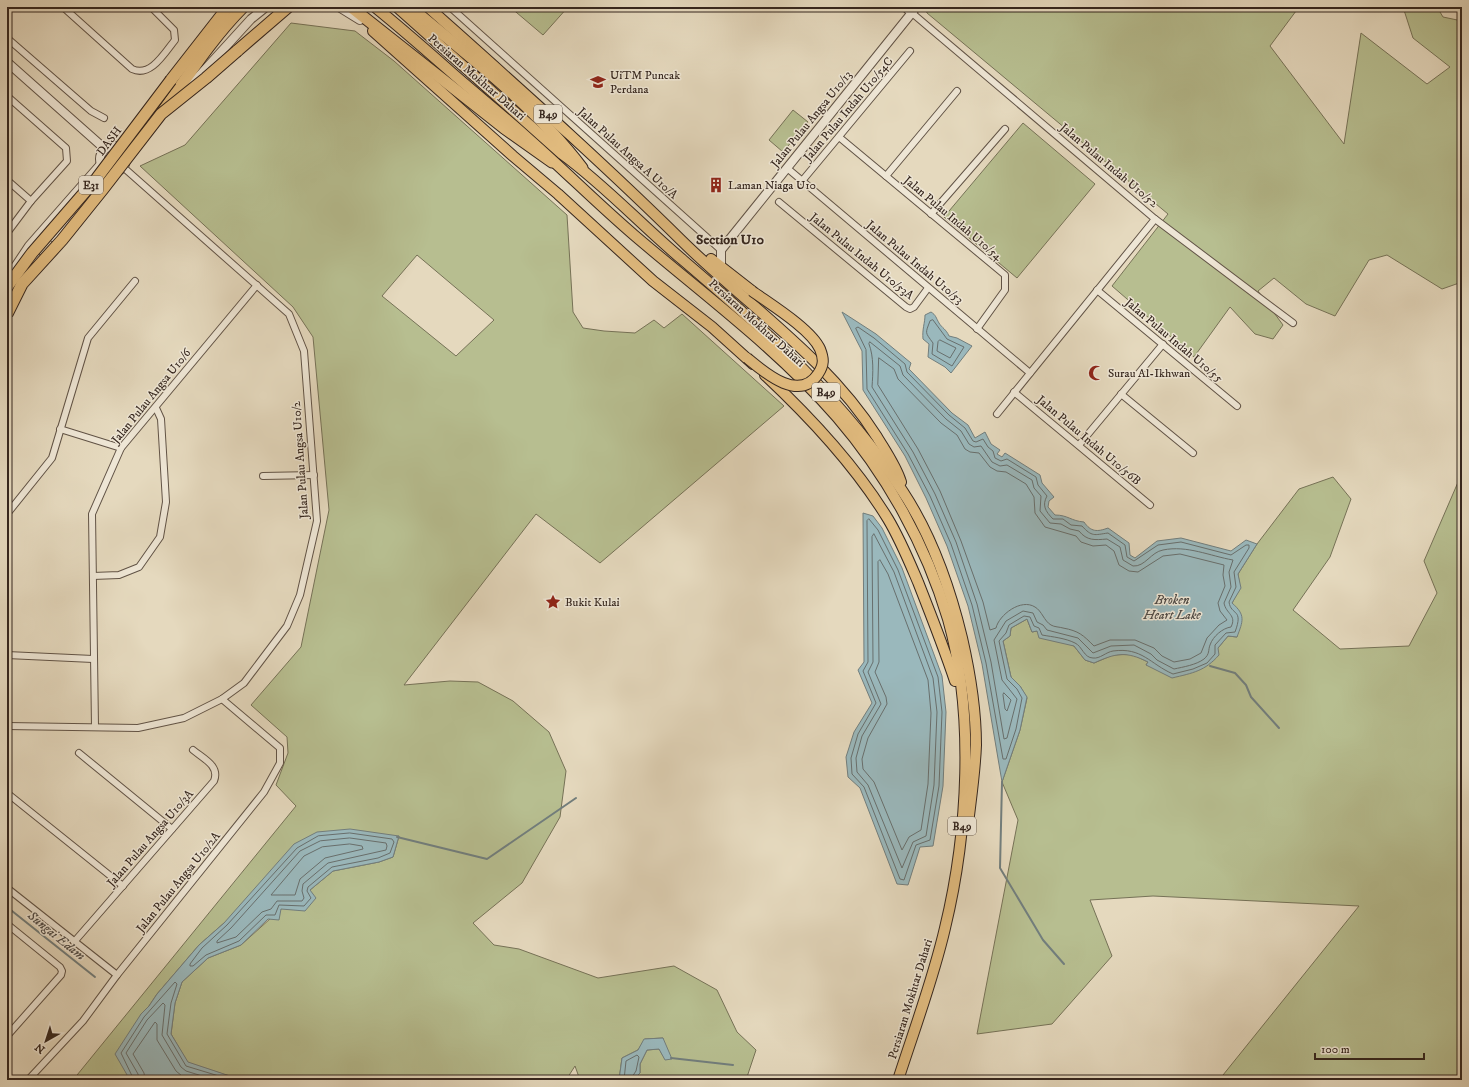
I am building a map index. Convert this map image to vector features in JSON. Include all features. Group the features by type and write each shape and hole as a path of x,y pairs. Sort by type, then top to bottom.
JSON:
{"highway":[{"name":"DASH","path":"7,287 32,253 97,178 194,49 228,7"},
{"path":"161,114 205,52 230,20 243,7"},
{"path":"161,114 206,78 288,7"},
{"path":"351,7 462,95 552,162"},
{"path":"410,7 509,92 564,145 582,168"},
{"name":"DASH","path":"7,314 22,284 62,240 99,195 161,114"}],"main road":[{"path":"345,7 558,194 653,281 712,327 747,358 813,422 859,478 888,520 903,548 950,664 963,704"},
{"name":"Persiaran Mokhtar Dahari","path":"375,7 487,102 632,234 757,339 819,398 854,437 899,505 931,572 950,630 958,664 965,727 962,824 957,868 936,966 898,1080"},
{"name":"Persiaran Mokhtar Dahari","path":"397,7 562,154 582,168 665,245 731,301 834,400 875,451 904,494 935,555 947,586 965,652 974,706 976,745 963,875 957,900 946,925"},
{"name":"B49","path":"428,7 486,57 666,223 682,241 837,383 854,404 885,449 898,472 904,494"},
{"path":"666,223 809,334 819,347 823,358 823,367 816,378 807,384 796,386 784,384 747,358"}],"street":[{"path":"63,7 132,70 138,72 146,71 175,40 174,30 151,7"},
{"path":"110,172 101,164 100,156 105,149 117,147 224,20 232,7"},
{"path":"7,308 18,284 34,258 110,172 117,171 123,167 125,156 251,18 266,7"},
{"path":"339,7 361,20"},
{"name":"Jalan Pulau Angsa A U10/A","path":"450,7 720,250"},
{"path":"905,7 913,10"},
{"name":"Jalan Pulau Angsa U10/13","path":"720,250 913,10"},
{"name":"Jalan Pulau Indah U10/52","path":"913,10 1155,219 996,414"},
{"path":"7,38 91,111 104,118"},
{"name":"Jalan Pulau Indah U10/54C","path":"802,181 910,50"},
{"path":"7,62 105,149"},
{"path":"886,176 957,91"},
{"path":"7,96 66,148 67,161 31,201 7,232"},
{"path":"931,214 1005,129"},
{"name":"Jalan Pulau Indah U10/54","path":"839,137 1005,275 1005,290 977,329"},
{"path":"117,147 125,156"},
{"path":"7,279 29,246 101,164"},
{"name":"Jalan Pulau Angsa U10/2","path":"7,726 138,728 184,718 222,699 244,683 287,626 300,595 317,521 304,350 289,314 123,167"},
{"name":"Jalan Pulau Indah U10/53","path":"787,168 1030,373"},
{"path":"7,180 31,201"},
{"name":"Jalan Pulau Indah U10/53A","path":"779,202 906,307 910,309 914,306 928,288"},
{"path":"1155,219 1293,323"},
{"path":"720,250 721,267"},
{"path":"7,514 52,458 88,338 135,280"},
{"name":"Jalan Pulau Angsa U10/6","path":"95,727 92,514 121,448 156,408 257,285"},
{"name":"Jalan Pulau Indah U10/55","path":"1097,290 1237,406"},
{"path":"1079,445 1163,344"},
{"name":"Jalan Pulau Indah U10/56B","path":"1014,392 1150,505"},
{"path":"1122,394 1193,453"},
{"path":"93,576 119,575 139,567 160,537 166,502 162,419 156,408"},
{"path":"60,429 121,448"},
{"path":"264,476 314,475"},
{"path":"7,655 93,659"},
{"name":"Jalan Pulau Angsa U10/2A","path":"28,1080 83,1020 117,975 264,792 280,763 280,748 222,699"},
{"name":"Jalan Pulau Angsa U10/3A","path":"74,942 214,781 217,775 215,768 193,750"},
{"path":"79,753 172,829"},
{"path":"7,793 123,886"},
{"path":"7,888 117,975"},
{"path":"7,924 60,967 62,971 61,975 7,1036"}],"green space":[{"path":"510,7 568,7 543,35"},
{"path":"925,7 1299,7 1270,46 1344,144 1361,33 1427,84 1450,67 1413,38 1403,7 1437,7 1443,17 1462,21 1462,282 1442,289 1387,255 1369,260 1335,316 1306,304 1274,278 1258,291 1283,325 1273,339 1255,334 1230,307 1194,357 1112,286 1168,214 927,13"},
{"path":"291,23 355,31 394,61 567,215 573,312 583,328 635,333 654,320 664,328 682,314 784,406 600,563 536,514 404,685 450,681 478,682 513,701 549,732 566,771 560,817 522,883 473,923 494,945 519,949 598,978 674,966 717,990 737,1032 756,1050 746,1080 633,1080 640,1073 640,1064 647,1050 659,1049 665,1059 663,1038 645,1039 638,1050 622,1058 619,1080 580,1080 575,1066 566,1080 242,1080 188,1063 171,1034 175,1003 182,982 208,958 241,945 281,909 310,890 333,871 379,862 393,857 399,836 224,923 199,945 141,1014 130,1080 73,1080 296,806 276,785 288,753 287,737 251,705 301,647 329,510 313,337 293,307 140,166 185,145","holes":["417,255 494,320 456,356 382,296"]},
{"path":"793,110 808,122 783,152 769,140"},
{"path":"1023,123 1095,184 1017,278 944,217"},
{"path":"1462,473 1462,1080 1219,1080 1359,906 1153,896 1090,900 1112,956 1052,1024 977,1034 1018,820 1002,782 1020,730 1027,698 1020,686 1011,677 1003,641 1010,636 1011,628 1027,619 1032,632 1037,631 1074,646 1085,660 1094,663 1113,655 1132,654 1148,662 1146,665 1218,648 1228,636 1237,637 1232,603 1240,588 1238,574 1257,544 1299,489 1333,477 1351,499 1330,557 1293,610 1340,649 1409,646 1437,593 1424,561"}],"water":[{"name":"Broken Heart Lake","path":"842,312 876,334 911,363 909,369 952,413 968,425 975,438 985,432 991,444 1000,450 997,454 1002,457 1005,453 1040,475 1042,483 1054,497 1049,501 1048,507 1055,515 1084,522 1089,528 1094,530 1108,528 1129,543 1130,555 1135,558 1157,541 1181,538 1231,551 1246,540 1257,544 1238,574 1241,588 1232,603 1240,611 1242,618 1241,627 1237,637 1228,636 1218,648 1219,655 1209,665 1198,671 1172,678 1146,665 1148,662 1133,656 1115,655 1094,663 1085,660 1074,646 1039,638 1037,631 1032,632 1027,619 1011,628 1010,636 1003,641 1011,677 1020,686 1027,697 1020,730 1002,782 982,664 968,606 947,546 926,498 905,456 863,390 862,351"},
{"path":"931,312 935,315 940,325 949,336 957,338 972,346 951,373 945,367 928,357 929,344 923,339 923,332 925,315"},
{"path":"863,513 873,516 882,528 902,568 942,676 946,712 943,786 933,846 920,847 908,885 897,884 860,788 848,777 846,757 854,732 872,703 858,670 864,662"},
{"path":"350,829 399,836 393,857 379,862 333,871 310,890 316,898 305,911 281,909 279,920 268,919 241,945 208,958 182,982 175,1003 171,1034 188,1062 242,1080 130,1080 115,1054 141,1014 199,945 224,923 294,844 317,832"},
{"path":"663,1038 672,1059 665,1060 659,1049 647,1050 640,1064 640,1073 633,1080 619,1080 622,1058 638,1050 644,1039"}],"waterway":[{"path":"1210,666 1235,673 1246,685 1251,697 1279,728"},
{"path":"1002,782 1000,868 1043,940 1064,964"},
{"path":"397,837 487,859 576,798"},
{"name":"Sungai Edam","path":"7,907 95,977"},
{"name":"Sungai Edam","path":"671,1058 733,1065"}],"place":[{"name":"UiTM Puncak Perdana","path":"598,82"},
{"name":"Laman Niaga U10","path":"716,185"},
{"name":"Surau Al-Ikhwan","path":"1096,373"},
{"name":"Bukit Kulai","path":"553,602"}],"district":[{"name":"Section U10","path":"730,239"}]}
